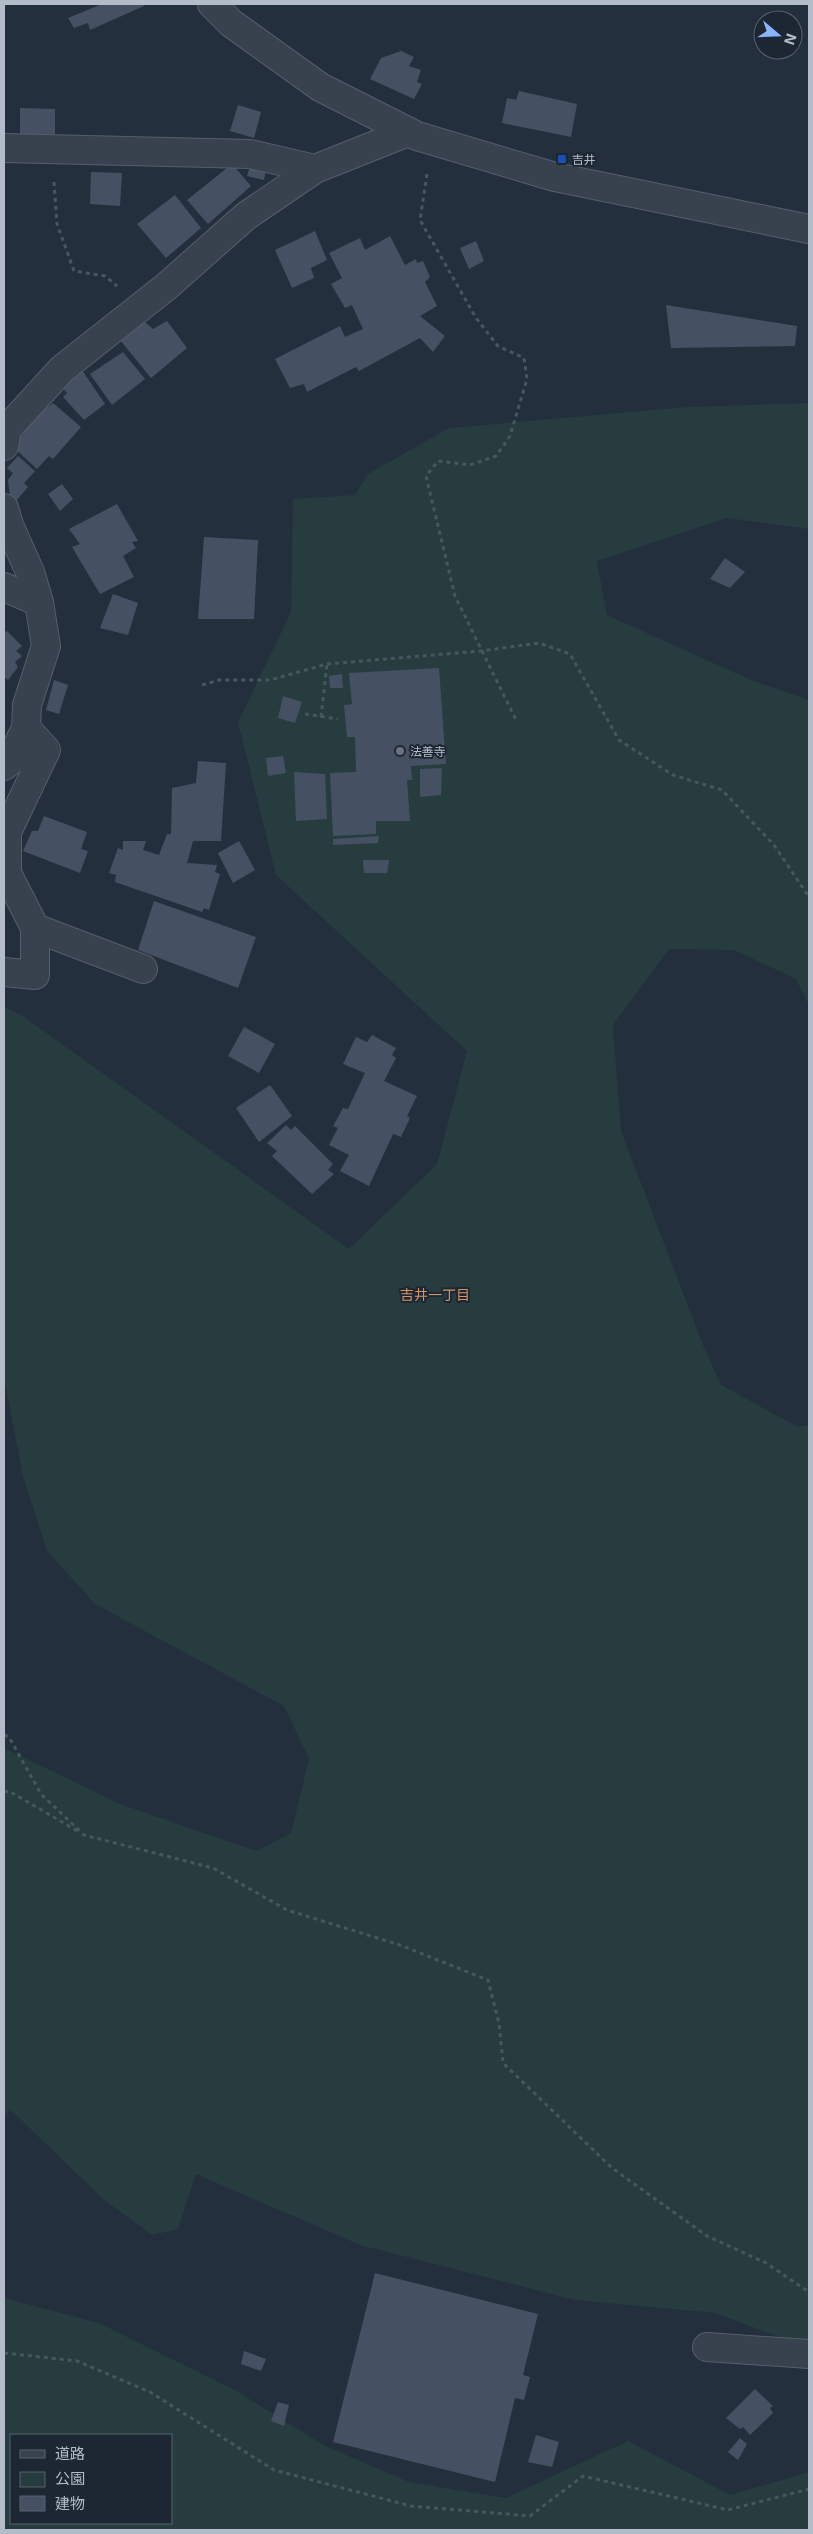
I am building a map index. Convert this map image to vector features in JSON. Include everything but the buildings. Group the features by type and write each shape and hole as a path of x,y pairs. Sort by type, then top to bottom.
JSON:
{"street":[{"path":"223,9 320,87 420,137 555,177 809,229"},
{"path":"4,446 7,429 62,369 140,307 246,216 315,169 420,137"},
{"path":"4,148 250,154 315,169"},
{"path":"4,766 10,761 26,728 27,705 46,646 39,602 30,572 5,518"},
{"path":"4,587 39,602"},
{"path":"4,972 35,975 35,928 7,872 7,832 46,750 26,728"},
{"path":"35,928 143,969"},
{"path":"707,2347 809,2354"}],"path":[{"path":"420,137 420,220 476,318 498,346 524,358 527,379 510,436 496,456 470,465 438,462 426,476 455,596 517,722"},
{"path":"52,149 57,224 74,271 105,276 140,307"},
{"path":"202,685 219,680 270,680 327,664 481,651 538,642 570,654 619,740 673,775 722,790 774,845 809,897"},
{"path":"321,717 327,664"},
{"path":"305,714 338,719"},
{"path":"4,1735 9,1737 41,1794 84,1835"},
{"path":"4,1792 9,1791 84,1835 213,1868 287,1910 400,1945 488,1980 499,2023 503,2063 516,2076 612,2168 707,2236 766,2263 809,2292"},
{"path":"4,2352 77,2361 150,2392 274,2470 410,2506 530,2516 583,2476 728,2510 809,2490"}],"green space":[{"path":"809,403 809,529 727,518 597,561 607,615 751,680 809,700 809,1005 796,979 734,950 669,949 613,1025 621,1131 705,1350 721,1385 798,1427 809,1425 809,2348 715,2313 575,2300 360,2245 196,2174 178,2229 152,2235 103,2199 11,2110 4,2115 4,1748 120,1804 256,1851 291,1833 309,1759 284,1706 95,1604 47,1551 23,1477 4,1377 4,1007 24,1017 349,1249 437,1164 467,1051 276,875 238,722 291,612 293,499 355,495 368,474 449,428 688,407"},
{"path":"4,2298 99,2323 238,2392 325,2446 409,2482 506,2498 628,2441 730,2495 809,2472 809,2530 4,2530"}],"place":[{"name":"吉井","path":"562,159"},
{"name":"法善寺","path":"400,751"}],"district":[{"name":"吉井一丁目","path":"435,1294"}]}
